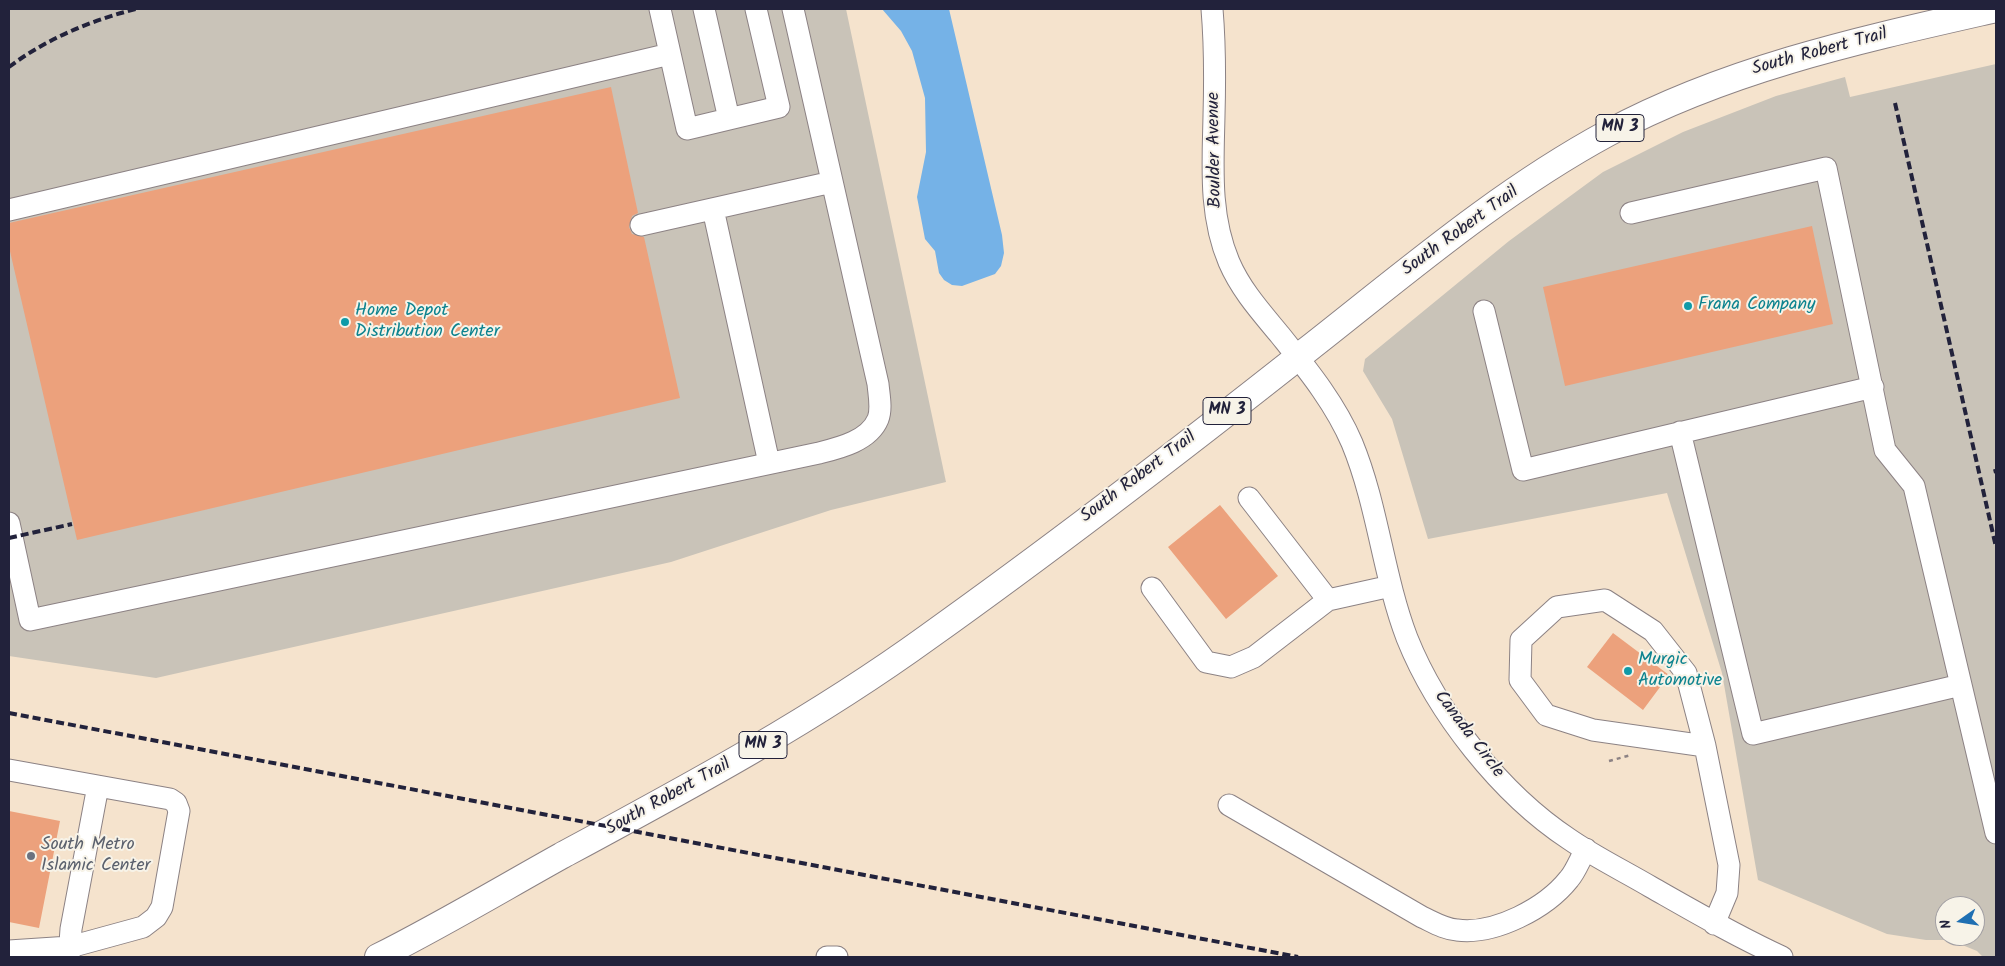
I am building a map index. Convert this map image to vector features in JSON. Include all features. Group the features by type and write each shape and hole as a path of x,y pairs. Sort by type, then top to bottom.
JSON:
{"main road":[{"name":"South Robert Trail","path":"378,957 742,757 862,684 1038,557 1487,211 1555,164 1617,129 1691,94 1774,64 1996,10"}],"street":[{"path":"660,9 687,129 779,107 756,9"},
{"path":"704,9 729,119"},
{"path":"9,523 30,620 843,447 860,438 878,419 880,406 878,384 792,9"},
{"name":"Boulder Avenue","path":"1212,9 1214,117 1212,181 1221,239 1229,262 1239,282 1253,303 1298,357"},
{"path":"9,210 670,54"},
{"path":"1631,213 1826,168 1885,450 1914,486 1996,833"},
{"path":"641,225 832,182"},
{"path":"713,209 770,463"},
{"path":"1484,311 1523,470 1873,387"},
{"name":"Canada Circle","path":"1298,357 1327,395 1351,440 1366,486 1404,630 1418,663 1453,721 1486,763 1529,808 1568,839 1714,924 1782,957"},
{"path":"1680,432 1752,734 1961,685"},
{"path":"1249,498 1328,600"},
{"path":"1152,588 1206,662 1231,667 1254,657 1328,600 1391,586"},
{"path":"1705,746 1594,730 1546,715 1520,680 1521,640 1557,607 1605,600 1653,631 1686,673 1705,746 1729,865 1727,893 1714,924"},
{"path":"9,770 170,799 176,803 179,811 162,907 156,917 143,927 69,952 9,951"},
{"path":"69,952 98,786"},
{"path":"1229,805 1442,927 1459,931 1504,923 1528,913 1553,896 1570,878 1586,849"},
{"path":"827,957 837,957"}],"shaded area":[{"path":"9,9 846,9 946,482 831,510 671,562 156,678 9,656"},
{"path":"1996,64 1996,957 1983,957 1977,951 1965,946 1985,946 1985,896 1935,896 1935,940 1926,940 1887,934 1758,880 1722,673 1667,493 1428,539 1392,419 1363,371 1365,359 1509,241 1603,172 1683,132 1776,96 1845,77 1850,97"}],"water":[{"path":"882,9 949,9 1002,235 1004,253 1001,266 995,274 962,286 952,285 944,280 939,273 935,251 925,239 917,197 926,152 925,98 912,51 901,31"}],"building":[{"name":"Home Depot Distribution Center","path":"611,87 638,213 632,216 629,227 632,234 644,237 680,398 77,540 9,247 9,223"},
{"name":"Frana Company","path":"1812,226 1833,324 1565,386 1543,287"},
{"path":"1220,505 1278,576 1226,619 1168,547"},
{"name":"Murgic Automotive","path":"1613,633 1669,675 1643,710 1587,667"},
{"name":"South Metro Islamic Center","path":"9,811 60,821 39,928 9,922"}],"railway":[{"path":"9,67 54,39 86,25 136,9"},
{"path":"1895,103 1996,547"},
{"path":"1995,469 1996,473"},
{"path":"9,538 72,524"},
{"path":"9,713 1298,957"}],"place":[{"name":"Frana Company","path":"1688,306"},
{"name":"Home Depot Distribution Center","path":"345,322"},
{"name":"Murgic Automotive","path":"1628,671"},
{"name":"South Metro Islamic Center","path":"31,856"}]}
